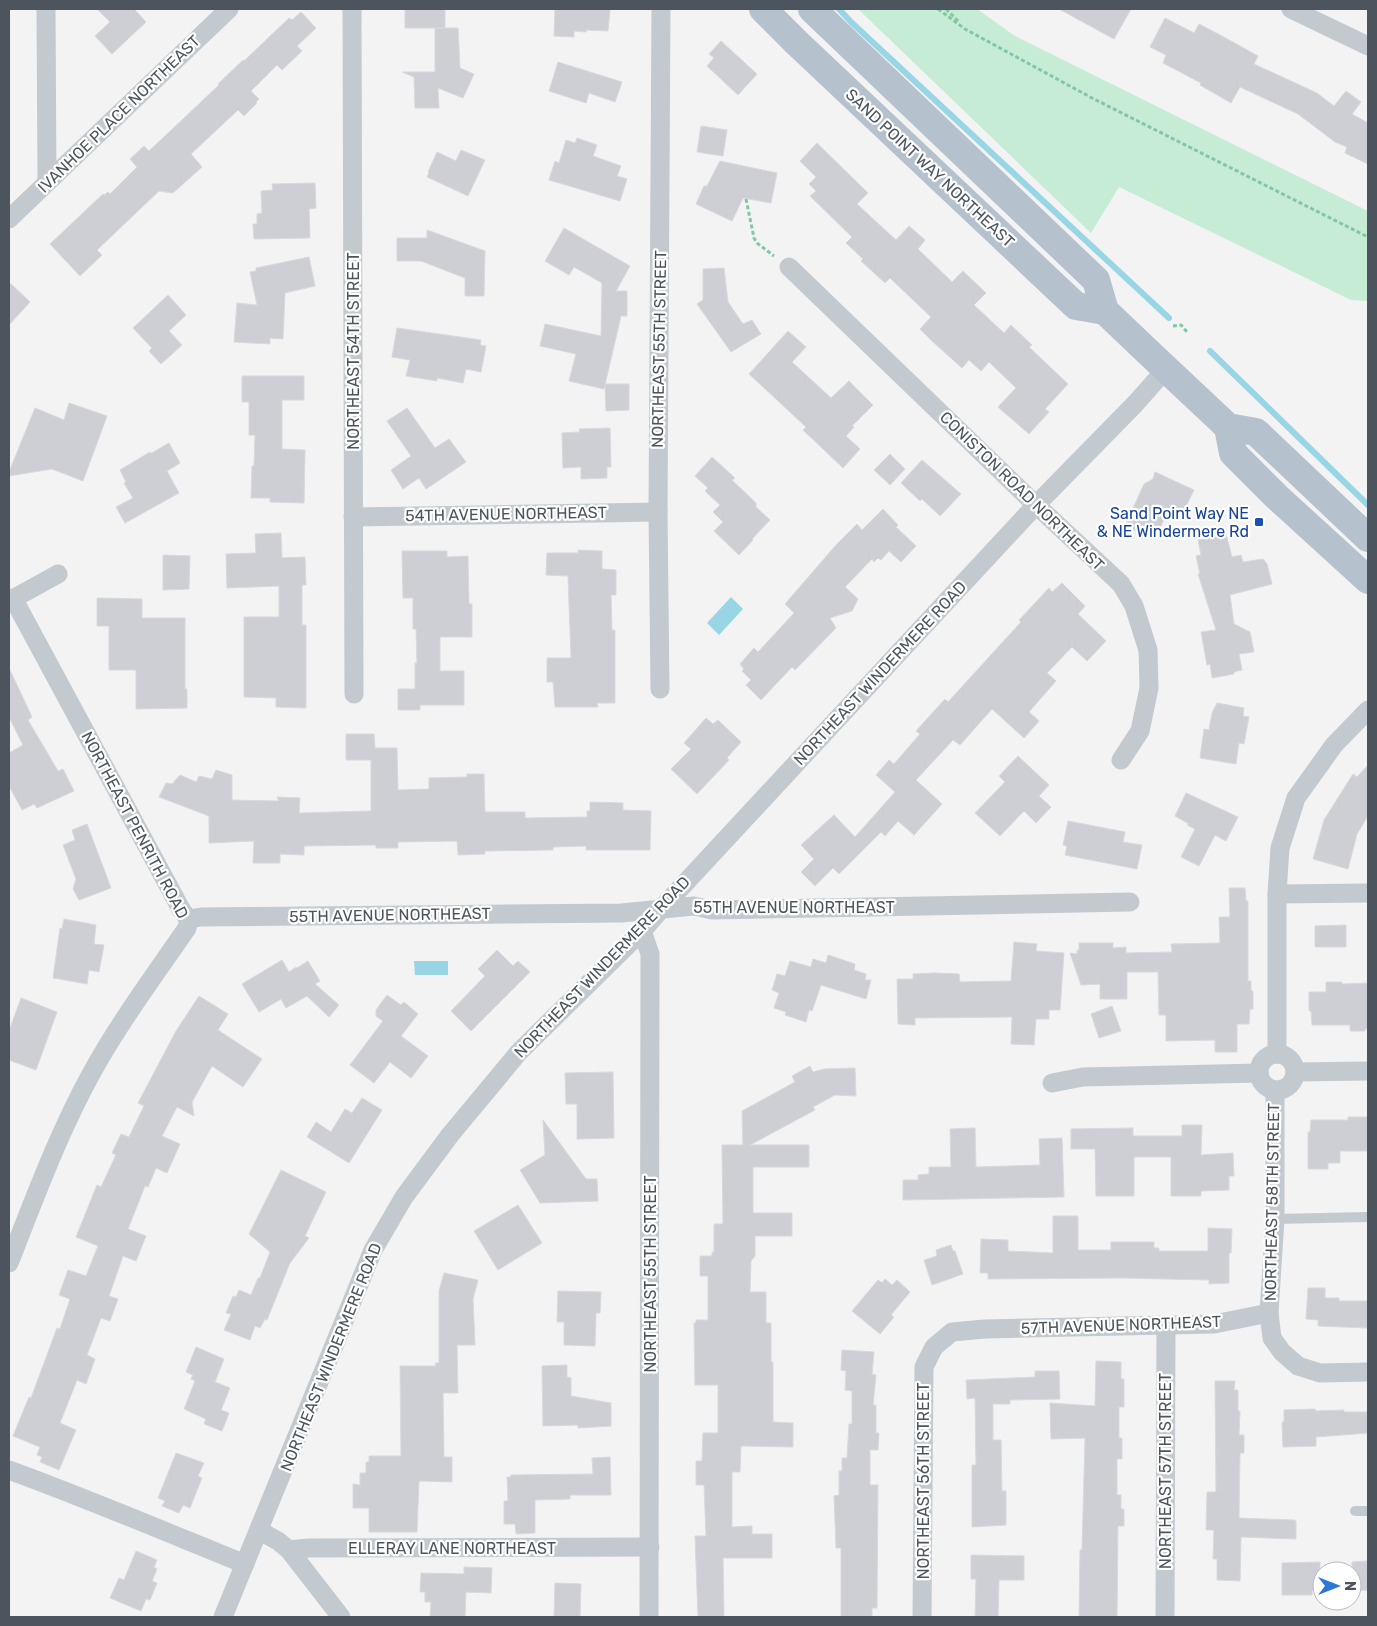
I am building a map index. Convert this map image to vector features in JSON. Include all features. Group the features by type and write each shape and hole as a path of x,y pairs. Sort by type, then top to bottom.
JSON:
{"main road":[{"name":"SAND POINT WAY NORTHEAST","path":"763,9 1076,306 1106,311"},
{"name":"SAND POINT WAY NORTHEAST","path":"812,9 1096,280 1106,311 1228,427"},
{"path":"1368,538 1256,432 1228,427 1233,453 1277,497 1368,580"}],"street":[{"path":"46,9 48,182"},
{"name":"IVANHOE PLACE NORTHEAST","path":"9,219 229,9"},
{"name":"NORTHEAST 54TH STREET","path":"352,9 354,694"},
{"name":"NORTHEAST 55TH STREET","path":"660,689 658,512 661,9"},
{"path":"1291,9 1368,46"},
{"name":"CONISTON ROAD NORTHEAST","path":"789,267 1036,506 1121,584 1134,606 1148,650 1149,688 1140,731 1122,760"},
{"name":"NORTHEAST WINDERMERE ROAD","path":"223,1617 260,1531 373,1250 404,1197 450,1135 519,1052 642,931 1036,506 1135,404 1166,369"},
{"name":"54TH AVENUE NORTHEAST","path":"353,516 658,512"},
{"path":"11,599 58,574"},
{"name":"NORTHEAST PENRITH ROAD","path":"9,1263 58,1142 91,1074 127,1014 187,928 189,919 168,885 11,599"},
{"path":"1277,1054 1277,894 1280,848 1296,798 1334,745 1368,710"},
{"path":"1277,894 1368,893"},
{"name":"55TH AVENUE NORTHEAST","path":"189,919 201,917 620,913 694,906 722,910 1130,902"},
{"name":"NORTHEAST 55TH STREET","path":"642,931 650,954 649,1617"},
{"path":"1277,1054 1289,1058 1295,1072 1293,1080 1286,1088 1275,1090 1264,1086 1260,1081 1261,1062 1271,1055 1277,1054"},
{"path":"1295,1072 1368,1071"},
{"path":"1052,1083 1083,1077 1259,1073"},
{"name":"NORTHEAST 58TH STREET","path":"1269,1314 1275,1218 1275,1090"},
{"path":"1269,1314 1272,1338 1282,1352 1298,1366 1320,1372 1368,1372"},
{"name":"57TH AVENUE NORTHEAST","path":"934,1347 952,1332 985,1329 1214,1324 1269,1314"},
{"name":"NORTHEAST 57TH STREET","path":"1165,1617 1166,1325"},
{"name":"NORTHEAST 56TH STREET","path":"922,1617 924,1367 934,1347"},
{"path":"9,1470 71,1493 245,1564"},
{"path":"260,1531 289,1550 340,1617"},
{"name":"ELLERAY LANE NORTHEAST","path":"289,1550 318,1548 650,1547"}],"lane":[{"path":"1275,1218 1368,1217"},
{"path":"1355,1511 1368,1511"}],"path":[{"path":"938,9 965,29 1092,98 1368,237"},
{"path":"946,9 965,29"},
{"path":"746,199 754,238 757,243"},
{"path":"1172,326 1181,326 1187,332"}],"green space":[{"path":"858,9 977,9 1015,36 1368,211 1368,301 1351,300 1119,187 1091,233"}],"water":[{"path":"731,597 743,609 719,635 707,623"},
{"path":"414,961 448,961 448,975 415,975"}],"building":[{"path":"97,9 134,9 146,22 112,54 95,36 110,22"},
{"path":"405,9 445,9 445,28 405,28"},
{"path":"555,9 610,9 608,31 574,31 574,37 554,36"},
{"path":"1059,9 1131,9 1114,39"},
{"path":"301,12 316,28 297,46 302,51 282,70 277,65 251,91 259,99 244,116 238,110 191,154 202,167 173,193 159,191 97,250 102,255 80,276 50,244 103,194 108,192 110,194 137,167 130,159 144,146 149,151 243,60 289,18 292,20"},
{"path":"1165,18 1194,33 1199,24 1258,56 1254,64 1317,93 1334,106 1346,91 1361,102 1352,114 1368,123 1368,164 1345,153 1347,147 1335,142 1298,114 1240,87 1231,103 1200,85 1201,83 1163,63 1166,55 1150,47"},
{"path":"435,28 458,28 460,68 474,74 463,98 438,88 439,108 415,108 414,77 402,72 435,72"},
{"path":"721,41 757,74 738,95 707,66 714,58 709,54"},
{"path":"558,62 622,82 615,102 589,93 586,103 549,91"},
{"path":"701,126 727,130 723,156 697,152"},
{"path":"577,138 597,145 593,156 621,166 617,176 627,179 620,201 549,180 555,161 559,163 566,140 575,143"},
{"path":"817,143 868,193 857,204 896,240 909,226 925,240 918,249 952,282 963,271 986,293 974,305 1004,333 1011,325 1032,345 1029,347 1068,384 1045,409 1049,412 1029,434 998,407 1016,388 989,362 981,371 969,360 962,368 932,341 920,329 931,317 890,278 885,283 861,261 863,259 846,243 852,237 810,196 816,191 809,184 816,177 800,161"},
{"path":"461,150 485,160 468,196 427,177 437,152 456,161"},
{"path":"720,161 777,173 771,203 743,198 732,221 696,204 704,186 707,186"},
{"path":"315,183 316,208 309,209 310,238 254,239 253,224 257,224 257,214 262,213 261,191 273,190 272,184"},
{"path":"564,228 630,266 616,291 627,291 627,316 621,316 604,389 569,381 576,354 540,346 545,324 601,336 602,283 574,267 569,275 545,261"},
{"path":"427,230 485,251 484,296 465,296 465,278 421,261 397,261 397,238 427,238"},
{"path":"309,257 315,286 285,293 283,339 270,338 270,344 234,342 237,303 257,305 250,272 256,271 256,268"},
{"path":"724,268 728,302 743,324 752,320 761,334 731,352 697,304 703,300 703,269"},
{"path":"9,282 30,302 9,325"},
{"path":"168,295 186,315 169,331 182,345 161,364 149,351 152,348 133,328"},
{"path":"397,328 481,340 480,345 486,346 481,372 466,369 463,383 437,378 437,381 406,376 410,360 392,357"},
{"path":"788,331 806,347 792,362 831,398 849,381 873,405 852,426 854,427 846,436 860,449 843,468 803,430 806,427 749,374"},
{"path":"242,376 304,376 304,400 282,400 282,449 305,450 304,503 270,502 270,498 251,498 255,435 249,435 249,402 242,402"},
{"path":"605,384 629,384 629,410 606,411"},
{"path":"69,403 107,416 83,481 52,469 9,476 35,408 64,420"},
{"path":"407,408 435,448 449,439 466,462 426,489 419,478 403,489 391,470 411,456 387,421"},
{"path":"610,428 611,467 607,467 607,478 581,479 581,467 563,468 562,433 580,432 579,429"},
{"path":"169,443 180,463 167,471 179,493 125,523 116,507 133,498 124,483 126,482 120,470"},
{"path":"890,454 905,469 890,485 874,470"},
{"path":"712,457 735,478 732,480 756,503 756,507 770,520 739,555 714,531 723,522 713,512 720,505 705,491 708,488 695,476"},
{"path":"922,460 961,494 940,516 901,483"},
{"path":"1155,472 1194,490 1181,517 1168,511 1159,530 1157,529 1152,539 1125,526 1144,484 1153,479"},
{"path":"883,509 898,525 896,527 916,546 901,562 889,551 881,560 878,558 874,562 872,559 845,587 858,599 852,611 830,618 836,628 795,670 792,667 761,700 746,685 751,680 742,671 744,669 740,664 754,648 758,652 794,613 785,604 836,545 857,524 862,530"},
{"path":"281,533 282,558 305,557 306,585 302,585 302,625 306,625 306,708 276,707 276,698 244,697 244,617 279,617 279,586 227,588 226,554 256,553 255,534"},
{"path":"1226,534 1232,557 1241,555 1243,562 1263,559 1267,564 1272,584 1230,595 1234,624 1250,632 1254,652 1239,654 1242,670 1234,672 1234,674 1212,678 1210,664 1207,665 1201,632 1216,630 1198,574 1200,574 1196,556 1201,555 1198,540"},
{"path":"578,550 602,551 602,569 616,570 616,595 611,595 612,630 615,630 615,703 597,703 598,707 555,707 553,682 547,682 547,658 571,658 568,576 546,575 547,553 578,553"},
{"path":"402,551 447,551 447,557 468,556 469,604 472,604 472,637 440,637 440,671 464,671 464,705 420,705 420,710 398,710 398,689 415,689 415,663 417,663 416,629 413,629 413,598 403,598"},
{"path":"163,555 190,556 189,589 163,590"},
{"path":"1062,583 1085,606 1078,614 1106,641 1087,661 1072,647 1047,673 1056,681 1029,712 1039,721 1024,738 992,709 960,745 953,740 916,780 942,804 914,835 898,821 885,836 881,832 839,874 833,868 815,886 801,872 814,859 801,845 834,815 855,837 895,792 876,775 889,760 894,764 920,734 916,731 945,699 948,702 1021,622 1019,620 1049,588 1052,592"},
{"path":"97,598 142,599 142,618 185,618 185,689 187,689 187,708 136,709 136,670 109,670 109,626 97,626"},
{"path":"9,668 32,717 28,720 58,771 63,769 74,791 37,808 34,804 22,810 9,786 9,753 23,745 9,717"},
{"path":"1217,703 1244,708 1243,716 1249,717 1244,744 1239,743 1236,764 1200,758 1204,729 1209,730 1212,713"},
{"path":"706,718 713,724 718,720 741,742 727,758 729,760 697,794 671,769 691,749 684,743"},
{"path":"346,734 374,734 375,748 397,748 398,790 429,789 429,778 467,777 467,774 484,774 485,812 525,812 525,818 587,817 587,811 590,811 590,802 623,803 623,810 651,811 650,850 586,850 586,846 553,847 553,850 485,851 485,854 458,855 457,841 398,842 398,848 376,848 376,845 304,846 304,855 280,854 280,863 253,863 254,841 209,843 209,816 159,797 166,783 172,784 180,775 196,782 199,776 212,779 216,770 232,775 232,800 279,801 277,797 300,798 299,813 371,811 371,760 346,760"},
{"path":"1018,756 1049,785 1039,796 1051,807 1036,823 1024,811 1000,836 975,813 1005,782 999,776"},
{"path":"1368,765 1368,816 1357,834 1348,869 1313,859 1324,820 1353,774 1357,777"},
{"path":"1186,793 1238,817 1226,841 1215,835 1199,866 1181,857 1195,829 1175,816"},
{"path":"1068,821 1125,832 1123,842 1142,845 1137,869 1065,855 1067,846 1063,845"},
{"path":"87,824 111,888 79,900 73,889 76,879 63,845 75,840 72,830"},
{"path":"1229,888 1245,888 1246,901 1248,901 1248,981 1251,981 1251,991 1253,991 1253,1009 1250,1009 1249,1024 1237,1024 1237,1052 1215,1052 1215,1040 1166,1041 1166,1015 1159,1015 1158,972 1127,972 1127,999 1100,999 1100,984 1081,985 1070,953 1077,954 1079,943 1113,943 1113,948 1126,947 1126,953 1172,952 1171,944 1220,943 1219,917 1230,917"},
{"path":"64,919 96,925 94,944 104,945 99,972 89,970 87,984 53,978 60,928 62,929"},
{"path":"1346,925 1346,947 1315,947 1315,926"},
{"path":"1014,942 1037,944 1036,951 1064,953 1060,1010 1049,1010 1049,1019 1036,1019 1034,1045 1011,1044 1012,1017 915,1018 915,1025 898,1024 897,979 913,979 913,974 935,973 959,974 960,982 1011,981"},
{"path":"497,950 513,966 518,961 530,972 471,1031 451,1011 485,976 478,969"},
{"path":"828,955 855,964 854,970 866,974 865,980 871,980 866,999 821,985 812,1011 809,1010 806,1022 785,1015 786,1012 774,1008 779,993 772,990 777,974 785,976 790,961 811,967 813,959 826,963"},
{"path":"282,960 289,972 308,961 320,981 315,984 339,1005 329,1017 307,996 286,1008 281,999 259,1012 242,984"},
{"path":"1326,982 1342,982 1342,984 1368,983 1368,1029 1365,1029 1365,1031 1350,1031 1350,1025 1312,1025 1311,1011 1309,1011 1309,992 1326,992"},
{"path":"387,995 401,1005 404,1002 418,1014 401,1036 428,1056 411,1078 390,1062 374,1083 350,1065 383,1021 376,1016 376,1010"},
{"path":"199,996 228,1014 218,1030 262,1059 243,1087 212,1066 192,1102 194,1116 177,1107 162,1136 180,1144 167,1173 156,1168 148,1187 145,1186 128,1229 146,1236 136,1261 123,1256 109,1296 118,1299 110,1321 101,1318 87,1355 95,1359 86,1384 77,1380 60,1423 76,1430 59,1470 40,1462 42,1457 37,1455 40,1447 13,1436 29,1397 31,1398 57,1328 60,1329 70,1299 59,1295 68,1270 86,1276 98,1246 76,1237 97,1185 101,1187 116,1155 112,1153 121,1134 129,1137 144,1106 138,1103 176,1031"},
{"path":"21,998 57,1012 36,1070 9,1060 9,1031"},
{"path":"1112,1006 1121,1031 1099,1038 1091,1014"},
{"path":"810,1066 813,1072 824,1069 855,1068 856,1096 835,1095 813,1107 815,1110 750,1145 809,1145 809,1167 753,1167 753,1213 792,1213 792,1236 755,1236 755,1256 751,1261 750,1292 766,1292 766,1323 771,1323 773,1422 793,1423 793,1447 741,1446 740,1472 732,1472 732,1527 752,1526 752,1534 772,1534 772,1558 723,1558 724,1617 698,1617 695,1536 706,1536 704,1485 696,1485 696,1461 702,1461 703,1433 718,1433 718,1385 695,1385 694,1323 696,1323 696,1320 708,1320 708,1276 700,1276 700,1256 712,1256 712,1252 714,1252 714,1224 723,1224 722,1145 743,1145 742,1111 795,1082 792,1076"},
{"path":"613,1072 614,1138 577,1139 577,1104 566,1104 565,1073"},
{"path":"362,1098 382,1110 349,1163 307,1137 316,1122 331,1132 345,1109 352,1113"},
{"path":"1348,1117 1368,1117 1368,1151 1340,1151 1340,1163 1328,1163 1328,1169 1308,1169 1308,1132 1310,1132 1311,1120 1348,1120"},
{"path":"543,1120 586,1179 597,1179 598,1201 540,1203 520,1170 545,1155"},
{"path":"1182,1125 1202,1125 1201,1155 1233,1153 1234,1176 1229,1176 1229,1190 1201,1191 1201,1196 1171,1196 1171,1157 1134,1157 1134,1196 1096,1196 1095,1149 1071,1149 1071,1129 1133,1128 1133,1136 1182,1136"},
{"path":"975,1128 976,1167 1040,1165 1039,1139 1062,1138 1064,1197 903,1200 903,1180 918,1180 918,1175 929,1174 929,1167 951,1167 950,1129"},
{"path":"281,1170 326,1192 305,1236 309,1238 290,1263 267,1320 265,1319 260,1328 255,1326 250,1340 224,1330 231,1314 226,1313 233,1296 236,1297 239,1290 251,1295 270,1252 249,1234"},
{"path":"518,1205 542,1243 498,1270 474,1231"},
{"path":"1053,1216 1078,1216 1078,1250 1111,1250 1111,1242 1154,1242 1154,1248 1159,1248 1159,1251 1208,1251 1208,1228 1232,1229 1231,1253 1229,1253 1229,1283 1209,1284 1209,1280 1123,1278 988,1279 988,1273 980,1273 981,1239 1008,1240 1008,1251 1053,1253"},
{"path":"951,1245 963,1274 932,1285 924,1260 937,1256 936,1250"},
{"path":"444,1273 478,1280 473,1299 475,1345 457,1345 458,1393 443,1393 444,1457 452,1457 452,1482 419,1481 417,1532 369,1532 369,1508 353,1508 353,1484 360,1485 360,1473 366,1473 366,1462 369,1462 369,1456 401,1456 400,1366 436,1366 435,1363 439,1363 439,1291"},
{"path":"885,1279 892,1285 897,1280 910,1292 891,1315 894,1317 880,1334 852,1311 878,1280 882,1283"},
{"path":"1308,1288 1325,1288 1325,1298 1339,1298 1339,1301 1368,1301 1368,1328 1318,1326 1318,1320 1306,1319"},
{"path":"558,1291 601,1292 600,1313 596,1313 595,1346 564,1345 564,1322 557,1322"},
{"path":"196,1347 224,1359 215,1382 230,1388 221,1410 229,1413 222,1431 204,1424 206,1419 184,1409 195,1381 191,1379 193,1375 186,1372"},
{"path":"842,1350 874,1352 872,1374 876,1375 873,1405 876,1405 876,1433 879,1433 878,1450 870,1450 870,1485 878,1485 877,1608 872,1608 872,1617 841,1617 841,1548 836,1548 834,1496 839,1495 839,1471 842,1471 842,1458 847,1458 849,1424 852,1424 852,1391 845,1390 846,1371 841,1370"},
{"path":"1096,1361 1121,1362 1121,1379 1124,1379 1124,1407 1119,1407 1119,1438 1122,1438 1122,1459 1117,1459 1117,1495 1121,1495 1121,1509 1124,1509 1124,1526 1118,1526 1117,1617 1079,1617 1085,1438 1051,1439 1050,1403 1095,1406"},
{"path":"567,1365 567,1377 571,1378 571,1396 611,1403 611,1426 578,1428 578,1425 543,1426 542,1366"},
{"path":"1035,1371 1059,1371 1060,1399 1010,1400 1010,1404 993,1404 993,1440 1001,1440 1002,1491 1006,1491 1006,1525 972,1527 972,1465 976,1465 975,1398 967,1399 966,1380 1035,1377"},
{"path":"1215,1381 1235,1381 1234,1390 1238,1390 1238,1411 1240,1411 1239,1435 1244,1435 1244,1453 1240,1453 1239,1518 1296,1521 1296,1539 1241,1537 1240,1581 1217,1580 1217,1559 1213,1559 1214,1530 1206,1530 1207,1492 1216,1492"},
{"path":"1315,1409 1316,1411 1344,1410 1344,1412 1368,1412 1368,1433 1316,1437 1316,1446 1283,1447 1282,1422 1284,1422 1284,1410"},
{"path":"176,1453 204,1463 198,1476 202,1478 190,1508 183,1505 179,1513 162,1506 165,1501 158,1498"},
{"path":"610,1457 611,1495 570,1495 570,1499 535,1500 535,1533 516,1534 515,1524 504,1524 504,1501 508,1501 507,1477 511,1477 511,1475 593,1474 592,1458"},
{"path":"136,1551 157,1560 154,1567 157,1569 152,1581 157,1583 150,1600 146,1599 141,1611 110,1598 119,1578 124,1580"},
{"path":"971,1555 1024,1556 1024,1580 999,1580 998,1617 975,1617 976,1579 971,1579"},
{"path":"1362,1561 1367,1561 1368,1590 1362,1590"},
{"path":"1312,1562 1312,1595 1282,1595 1282,1563"},
{"path":"464,1567 492,1568 491,1593 466,1592 465,1617 430,1617 431,1602 425,1602 425,1592 420,1592 421,1573 464,1574"},
{"path":"555,1583 581,1584 580,1617 554,1617"}],"waterway":[{"path":"839,9 1169,318"},
{"path":"1210,351 1368,505"}],"place":[{"name":"Sand Point Way NE & NE Windermere Rd","path":"1259,522"}]}
